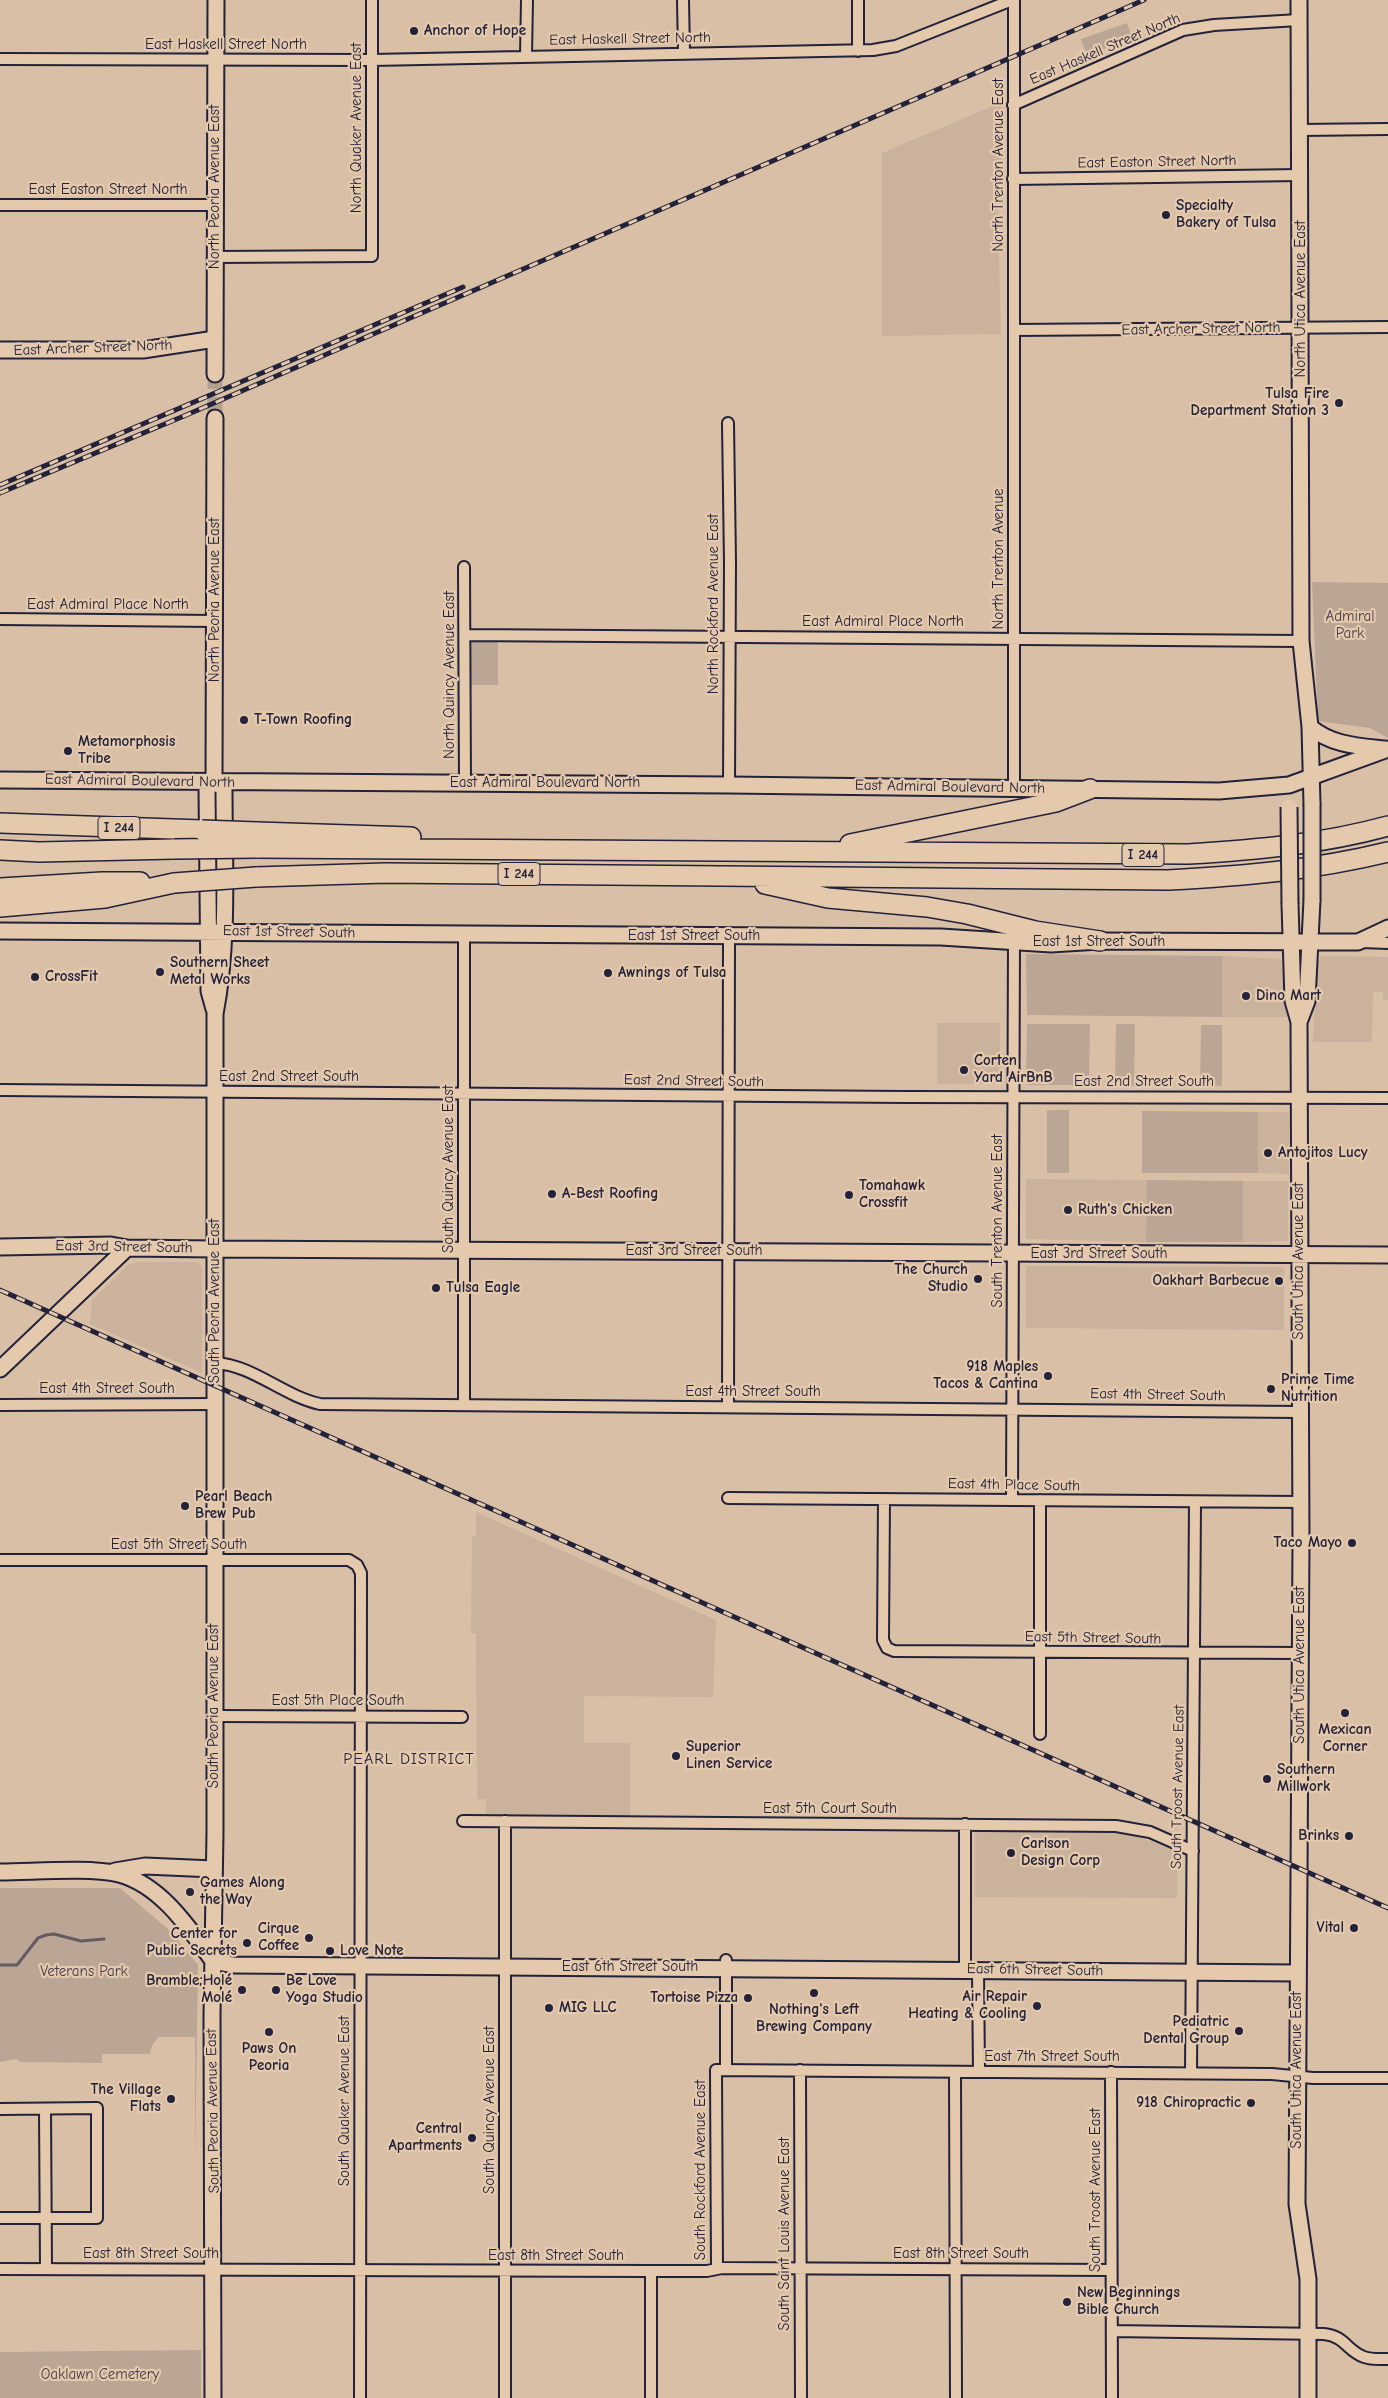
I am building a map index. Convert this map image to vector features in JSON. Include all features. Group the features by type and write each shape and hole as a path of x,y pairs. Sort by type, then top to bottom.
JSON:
{"highway":[{"path":"818,852 920,829 974,820 1056,802 1090,789"},
{"path":"0,813 65,826"},
{"name":"I 244","path":"0,823 173,829 257,840 520,850 1188,854 1269,847 1336,838 1388,826"},
{"path":"0,854 174,849 257,840"},
{"path":"0,850 39,852"},
{"name":"I 244","path":"0,888 102,882 174,882 256,877 385,873 1168,880 1280,872 1336,864 1388,852"},
{"path":"725,876 828,898 927,907 967,914 1035,932 1100,941"},
{"path":"0,907 105,898 174,882"}],"main road":[{"name":"North Peoria Avenue East","path":"215,374 216,0"},
{"name":"North Utica Avenue East","path":"1299,0 1302,641 1310,727 1312,777"},
{"name":"East Archer Street North","path":"0,350 143,350 215,340"},
{"name":"North Peoria Avenue East","path":"214,782 216,621 215,418"},
{"path":"1310,727 1325,738 1334,741 1388,749"},
{"name":"East Admiral Boulevard North","path":"0,780 729,785 1219,791 1289,785 1388,749"},
{"name":"South Utica Avenue East","path":"1299,1022 1307,1001 1311,943 1312,777"},
{"name":"South Peoria Avenue East","path":"214,782 207,788 215,931 209,991 215,1014 216,1091 213,1961 214,2398"},
{"name":"South Utica Avenue East","path":"1289,785 1290,943 1293,1001 1299,1022 1299,1412 1301,1502 1297,2213 1308,2279 1310,2333 1308,2398"},
{"path":"1358,942 1388,928"},
{"name":"East 1st Street South","path":"0,931 941,937 1051,944 1100,941 1358,942"},
{"name":"East 3rd Street South","path":"0,1247 111,1245 127,1248 215,1249 464,1248 1013,1254 1388,1255"},
{"path":"0,1369 127,1248"},
{"path":"0,1872 108,1872 145,1866 214,1869"},
{"path":"108,1872 138,1882 161,1899 190,1930 213,1961"},
{"name":"East 6th Street South","path":"213,1961 237,1965 505,1967 726,1964 971,1970 1297,1972"}],"street":[{"name":"North Quaker Avenue East","path":"215,257 372,256 372,0"},
{"path":"526,56 527,0"},
{"path":"683,0 684,53"},
{"path":"858,0 858,51"},
{"name":"East Haskell Street North","path":"0,59 372,60 858,51 896,46 1013,0"},
{"name":"North Trenton Avenue East","path":"1013,0 1014,330"},
{"name":"East Haskell Street North","path":"1013,105 1183,30 1214,25 1299,20"},
{"path":"1299,130 1388,129"},
{"name":"East Easton Street North","path":"1013,179 1300,175"},
{"name":"East Easton Street North","path":"0,204 215,205"},
{"name":"East Archer Street North","path":"1014,330 1388,328"},
{"name":"North Trenton Avenue","path":"1014,330 1014,788"},
{"name":"North Rockford Avenue East","path":"728,423 729,785"},
{"name":"North Quincy Avenue East","path":"464,566 465,783"},
{"name":"East Admiral Place North","path":"0,619 216,621"},
{"name":"East Admiral Place North","path":"465,634 1302,641"},
{"name":"South Quincy Avenue East","path":"464,934 464,1405"},
{"path":"728,1407 729,936"},
{"name":"South Trenton Avenue East","path":"1012,1500 1014,941"},
{"name":"East 1st Street South","path":"1358,942 1388,943"},
{"name":"East 2nd Street South","path":"0,1090 729,1096 1388,1098"},
{"name":"East 4th Street South","path":"215,1363 230,1364 304,1401 320,1404 1299,1412"},
{"name":"East 4th Street South","path":"0,1405 215,1404"},
{"name":"East 4th Place South","path":"728,1498 1301,1502"},
{"name":"East 5th Street South","path":"884,1499 883,1640 887,1648 894,1651 1194,1654 1300,1653"},
{"path":"1040,1500 1040,1734"},
{"name":"South Troost Avenue East","path":"1191,2073 1195,1502"},
{"name":"East 5th Street South","path":"0,1560 349,1560 357,1565"},
{"name":"South Quaker Avenue East","path":"357,1565 360,1573 360,2398"},
{"name":"East 5th Place South","path":"214,1716 462,1717"},
{"name":"South Quincy Avenue East","path":"505,1821 505,2398"},
{"name":"East 5th Court South","path":"463,1822 965,1824 1135,1827 1193,1851"},
{"path":"965,1824 971,1970 979,2072"},
{"name":"South Rockford Avenue East","path":"717,2269 721,2070 726,1964"},
{"name":"East 7th Street South","path":"721,2070 1284,2074 1313,2078 1388,2078"},
{"name":"South Saint Louis Avenue East","path":"800,2070 801,2398"},
{"path":"955,2072 956,2398"},
{"name":"South Troost Avenue East","path":"1111,2072 1112,2398"},
{"path":"0,2109 97,2108 97,2218 0,2218"},
{"path":"45,2109 46,2268"},
{"name":"East 8th Street South","path":"0,2269 650,2272 707,2272 717,2269 800,2268 1111,2270"},
{"path":"650,2272 651,2398"},
{"path":"1112,2331 1310,2333 1337,2337 1364,2357 1388,2359"}],"shaded area":[{"path":"1002,102 1002,183 997,184 1001,334 882,336 882,153"},
{"path":"1222,956 1281,959 1287,1017 1222,1017"},
{"path":"1321,956 1388,957 1388,1000 1383,1000 1383,992 1373,993 1372,1042 1313,1042 1317,965"},
{"path":"937,1023 1000,1023 1000,1084 937,1084"},
{"path":"1258,1112 1286,1112 1289,1115 1289,1174 1258,1173"},
{"path":"1026,1179 1147,1180 1146,1242 1026,1239"},
{"path":"1243,1181 1288,1181 1288,1241 1243,1242"},
{"path":"139,1262 197,1262 202,1267 202,1373 90,1324 92,1300 128,1265"},
{"path":"1026,1266 1280,1267 1284,1268 1284,1330 1026,1328"},
{"path":"476,1512 716,1620 713,1697 584,1696 584,1743 630,1743 630,1816 486,1816 486,1799 477,1799 476,1633 471,1633 472,1537 476,1536"},
{"path":"975,1831 1127,1832 1178,1852 1177,1898 975,1897"}],"green space":[{"path":"1127,23 1132,38 1087,56 1081,39"},
{"name":"Admiral Park","path":"1312,582 1388,583 1388,738 1370,728 1318,721"},
{"path":"473,640 498,640 498,685 470,685 470,644"},
{"path":"1026,954 1222,956 1222,1017 1027,1015"},
{"path":"1027,1024 1090,1024 1089,1085 1026,1085"},
{"path":"1116,1024 1135,1024 1134,1086 1115,1086"},
{"path":"1201,1025 1222,1025 1222,1086 1200,1087"},
{"path":"1047,1110 1069,1110 1069,1173 1047,1173"},
{"path":"1142,1111 1258,1112 1258,1173 1142,1173"},
{"path":"1147,1180 1243,1181 1243,1242 1146,1242"},
{"name":"Veterans Park","path":"0,1888 120,1888 169,1930 198,1965 195,2164 195,2037 159,2037 152,2045 150,2054 102,2054 102,2063 20,2062 16,2059 0,2062"},
{"name":"Oaklawn Cemetery","path":"201,2350 201,2398 0,2398 0,2352"}],"waterway":[{"path":"0,1965 17,1965 38,1938 46,1935 54,1934 81,1941 104,1939"}],"tunnel":[{"path":"215,374 215,418"}],"railway":[{"path":"0,493 184,416 1144,0"},
{"path":"0,485 463,287"},
{"path":"0,1290 1388,1908"}],"place":[{"name":"Anchor of Hope","path":"414,31"},
{"name":"Specialty Bakery of Tulsa","path":"1166,215"},
{"name":"Tulsa Fire Department Station 3","path":"1339,403"},
{"name":"T-Town Roofing","path":"244,720"},
{"name":"Metamorphosis Tribe","path":"68,751"},
{"name":"Southern Sheet Metal Works","path":"160,972"},
{"name":"Awnings of Tulsa","path":"608,973"},
{"name":"CrossFit","path":"35,977"},
{"name":"Dino Mart","path":"1246,996"},
{"name":"Corten Yard AirBnB","path":"964,1070"},
{"name":"Antojitos Lucy","path":"1268,1153"},
{"name":"A-Best Roofing","path":"552,1194"},
{"name":"Tomahawk Crossfit","path":"849,1195"},
{"name":"Ruth's Chicken","path":"1068,1210"},
{"name":"The Church Studio","path":"978,1279"},
{"name":"Oakhart Barbecue","path":"1279,1281"},
{"name":"Tulsa Eagle","path":"436,1288"},
{"name":"918 Maples Tacos & Cantina","path":"1048,1376"},
{"name":"Prime Time Nutrition","path":"1271,1389"},
{"name":"Pearl Beach Brew Pub","path":"185,1506"},
{"name":"Taco Mayo","path":"1352,1543"},
{"name":"Mexican Corner","path":"1345,1713"},
{"name":"Superior Linen Service","path":"676,1756"},
{"name":"Southern Millwork","path":"1267,1779"},
{"name":"Brinks","path":"1349,1836"},
{"name":"Carlson Design Corp","path":"1011,1853"},
{"name":"Games Along the Way","path":"190,1892"},
{"name":"Vital","path":"1354,1928"},
{"name":"Cirque Coffee","path":"309,1938"},
{"name":"Center for Public Secrets","path":"247,1943"},
{"name":"Love Note","path":"330,1951"},
{"name":"Bramble;Holé Molé","path":"242,1990"},
{"name":"Be Love Yoga Studio","path":"276,1990"},
{"name":"Nothing's Left Brewing Company","path":"814,1993"},
{"name":"Tortoise Pizza","path":"748,1998"},
{"name":"Air Repair Heating & Cooling","path":"1037,2006"},
{"name":"MIG LLC","path":"549,2008"},
{"name":"Pediatric Dental Group","path":"1239,2031"},
{"name":"Paws On Peoria","path":"269,2032"},
{"name":"The Village Flats","path":"171,2099"},
{"name":"918 Chiropractic","path":"1251,2103"},
{"name":"Central Apartments","path":"472,2138"},
{"name":"New Beginnings Bible Church","path":"1067,2302"}],"district":[{"name":"PEARL DISTRICT","path":"409,1759"}]}
